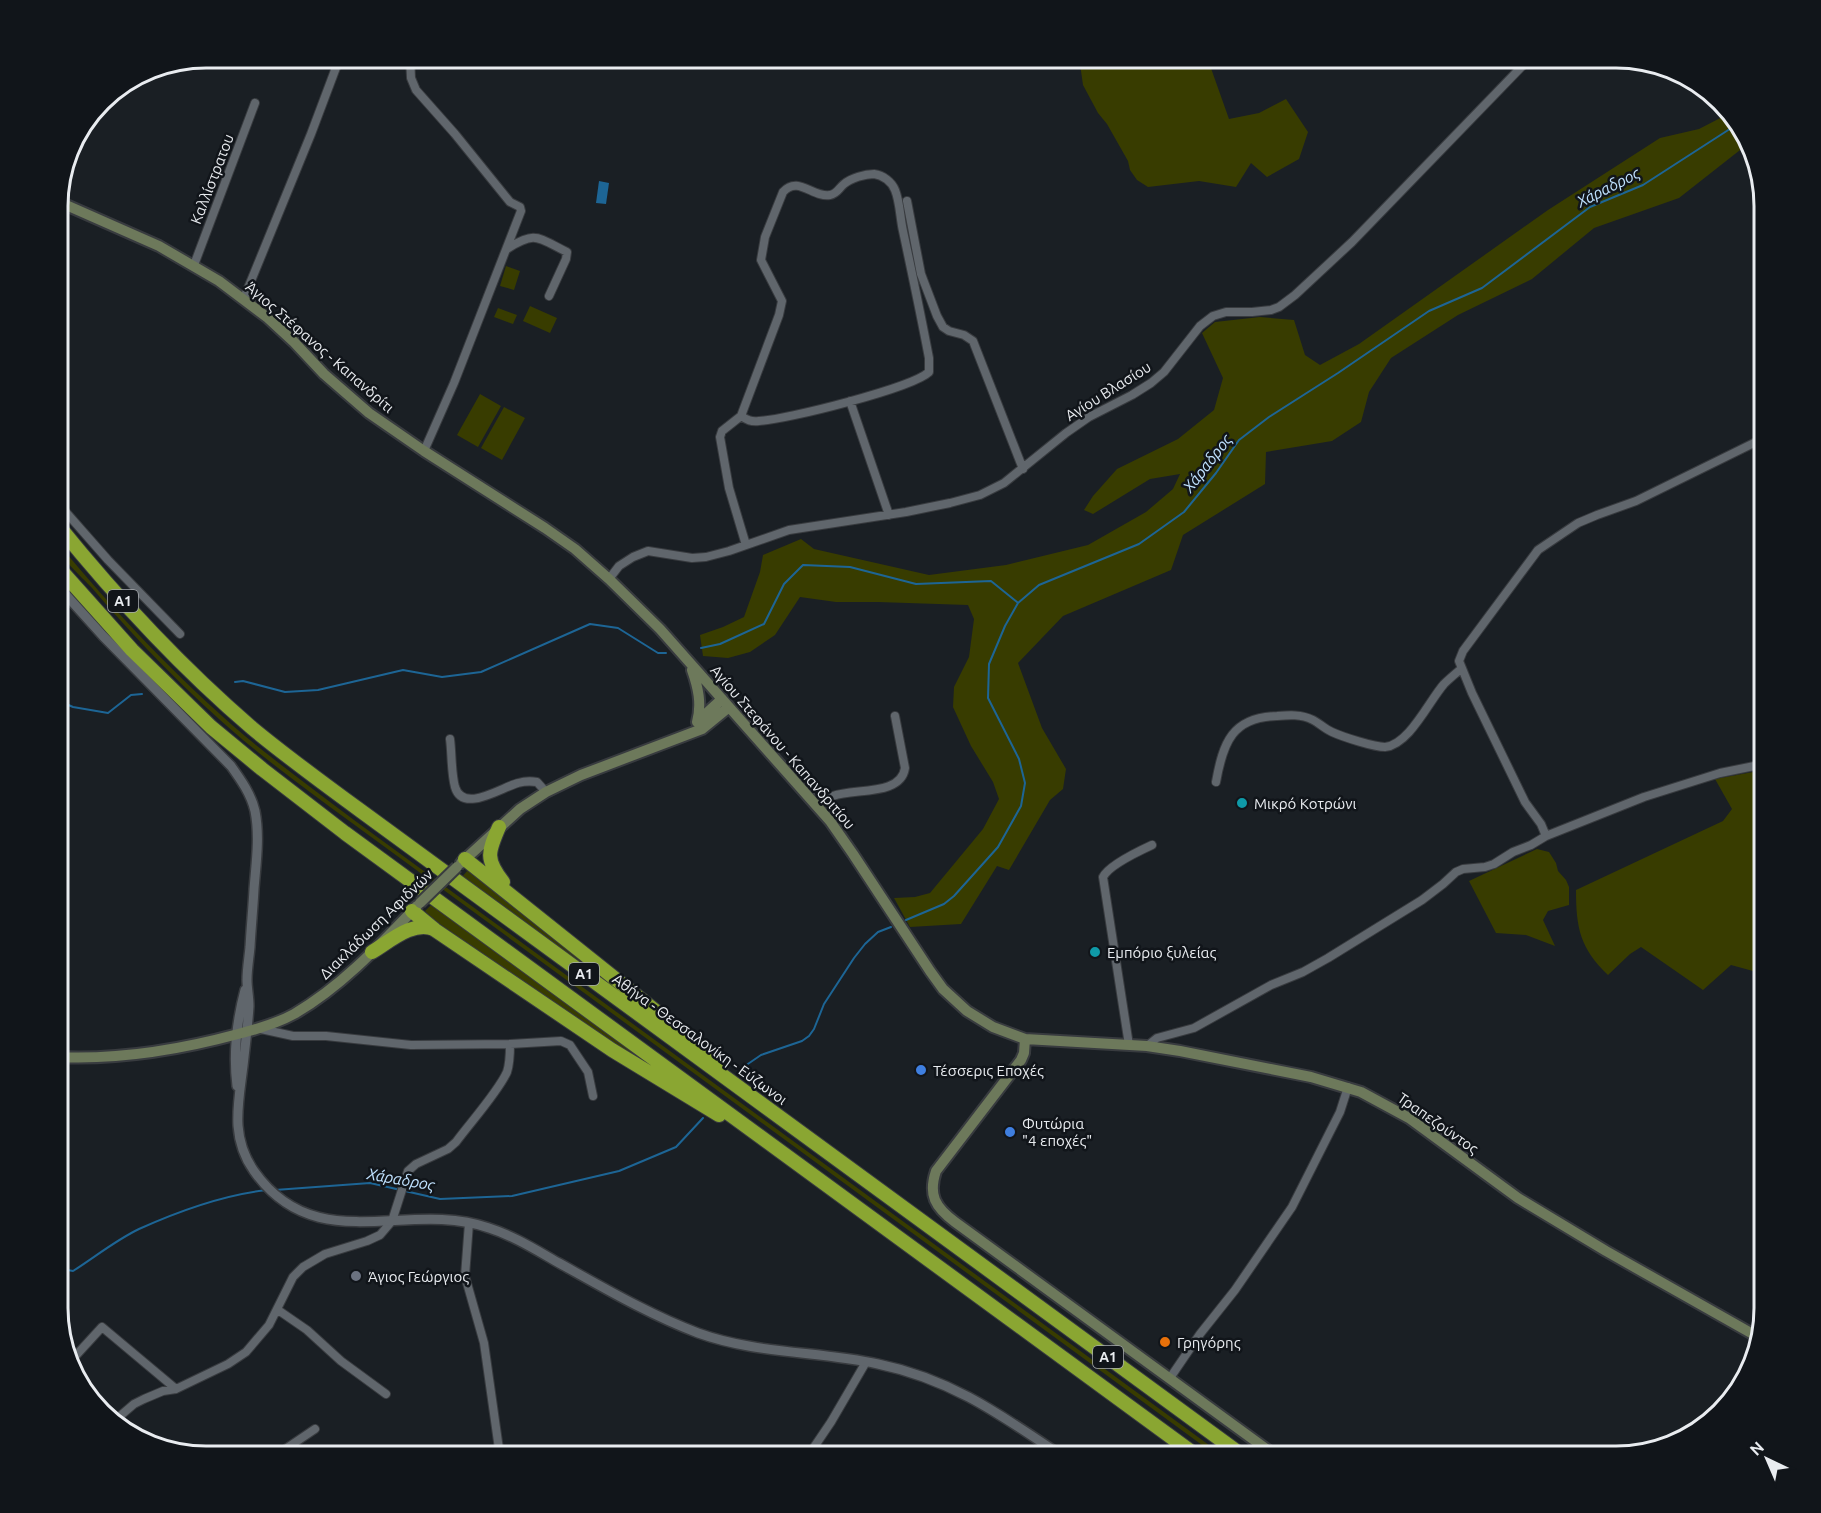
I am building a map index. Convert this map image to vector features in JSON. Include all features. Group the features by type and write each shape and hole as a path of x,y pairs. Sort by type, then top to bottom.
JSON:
{"highway":[{"name":"Αθήνα - Θεσσαλονίκη - Εύζωνοι","path":"68,537 118,596 253,728 322,782 1229,1446"},
{"name":"Α1","path":"68,578 132,650 239,754 1183,1446"},
{"path":"229,707 242,714"},
{"path":"309,765 322,782"},
{"path":"499,827 489,857 492,868 513,896"},
{"path":"330,828 345,833"},
{"path":"461,863 513,896 735,1075 808,1138"},
{"path":"416,907 435,930"},
{"path":"372,952 418,927 429,927 612,1050 790,1158"}],"main road":[{"name":"Άγιος Στέφανος - Καπανδρίτι","path":"68,206 118,226 194,265 244,298 294,342 345,394 387,427 575,549 609,579"},
{"name":"Αγίου Στεφάνου - Καπανδριτίου","path":"609,579 688,661 842,837 943,989 975,1016 1002,1031 1024,1038"},
{"path":"688,661 699,694 700,706 697,722"},
{"name":"Διακλάδωση Αφιδνών","path":"685,736 697,722 725,703"},
{"name":"Διακλάδωση Αφιδνών","path":"68,1057 144,1054 207,1042 278,1023 315,1001 372,952 461,863 520,810 546,792 581,775 702,729 725,703"},
{"path":"1024,1038 1024,1053 1020,1060 939,1166 933,1182 935,1200 943,1212 955,1222 1262,1446"},
{"name":"Τραπεζούντος","path":"1024,1038 1147,1046 1311,1077 1348,1087 1374,1098 1409,1118 1518,1198 1751,1333"}],"street":[{"path":"244,298 336,68"},
{"path":"411,68 411,78 423,101 455,134 510,202 519,207 520,216 505,249 454,383 424,451"},
{"name":"Αγίου Βλασίου","path":"609,579 619,566 648,551 692,558 706,557 789,530 950,503 980,495 1004,483 1089,417 1151,383 1164,372 1200,326 1213,316 1226,312 1271,310 1295,295 1352,242 1520,68"},
{"name":"Καλλίστρατου","path":"194,265 255,102"},
{"path":"741,416 750,421 762,421 850,401 923,377 929,372 930,358 896,192 890,181 876,174 863,175 845,182 837,192 831,195 824,195 797,185 787,188 783,192 765,237 761,260 782,301 779,315 741,416 722,431 720,437 729,488 746,545"},
{"path":"907,201 921,274 937,316 943,327 949,331 964,334 973,341 1023,469"},
{"path":"505,249 529,237 537,238 567,252 549,296"},
{"path":"850,401 889,515"},
{"path":"1546,836 1541,824 1525,802 1461,669 1459,662 1463,651 1538,550 1547,543 1578,523 1636,501 1754,443"},
{"path":"68,515 108,560 180,634"},
{"path":"68,597 103,636 231,765 247,790 255,812 258,849 247,981 249,1005 242,1033 243,1069 238,1096 237,1121 243,1151 248,1162 267,1186 287,1204 302,1212 334,1221 392,1221 417,1218 488,1227 520,1241 653,1313 698,1332 750,1346 866,1362 909,1371 961,1392 1047,1446"},
{"path":"1215,782 1230,736 1248,721 1269,716 1296,715 1312,719 1332,732 1385,747 1400,741 1408,734 1445,682 1461,669"},
{"path":"816,806 835,795 881,788 894,785 899,781 904,775 905,768 895,716"},
{"path":"450,739 456,790 465,798 475,800 518,783 530,781 537,782 546,792"},
{"path":"1147,1046 1157,1038 1194,1028 1271,985 1320,963 1422,900 1456,872 1494,864 1546,836 1683,784 1754,766"},
{"path":"1129,1045 1102,877 1105,872 1152,845"},
{"path":"261,1029 293,1036 326,1036 411,1045 561,1041 570,1045 588,1072 593,1096"},
{"path":"120,1416 134,1404 163,1391 177,1389 228,1364 246,1352 261,1336 278,1310 293,1277 303,1267 325,1254 373,1238 385,1230 392,1221 408,1172 416,1164 448,1149 456,1142 506,1072 510,1044"},
{"path":"1170,1378 1200,1334 1235,1290 1292,1207 1340,1112 1348,1087"},
{"path":"469,1223 465,1276 484,1343 499,1446"},
{"path":"278,1310 307,1330 341,1361 386,1394"},
{"path":"76,1355 102,1327 177,1389"},
{"path":"814,1446 866,1362"},
{"path":"290,1446 315,1429"}],"shaded area":[{"path":"1081,68 1211,68 1229,119 1259,113 1286,99 1308,132 1299,159 1267,177 1251,163 1236,187 1199,181 1148,187 1137,180 1130,170 1128,161 1083,85"},
{"path":"1722,117 1741,149 1679,198 1594,228 1532,279 1458,315 1391,358 1369,392 1361,422 1332,441 1266,452 1265,484 1183,535 1171,570 1063,616 1018,663 1042,728 1066,769 1063,789 1050,800 1009,870 997,866 961,924 910,927 894,898 915,897 930,893 983,829 999,799 993,782 971,746 953,707 954,687 969,657 974,619 968,605 836,602 800,597 775,635 750,652 728,658 703,656 700,635 744,617 760,572 763,555 801,539 814,549 929,575 1006,565 1088,545 1146,512 1173,489 1180,474 1150,479 1093,514 1084,510 1117,469 1178,439 1214,410 1223,378 1202,333 1215,322 1260,317 1294,320 1305,355 1320,365 1359,344 1548,210 1660,138 1699,129"},
{"path":"506,266 520,271 514,290 500,286"},
{"path":"530,306 557,318 550,333 523,321"},
{"path":"498,308 517,315 513,324 494,317"},
{"path":"480,394 501,406 478,447 457,435"},
{"path":"504,407 525,418 502,460 481,448"},
{"path":"68,555 123,618 171,667 220,714 272,757 354,820 1210,1446 1203,1446 324,803 243,740 203,704 146,648 68,563"},
{"path":"1754,772 1754,971 1731,965 1703,990 1641,947 1608,975 1591,956 1582,937 1577,916 1576,890 1723,821 1732,809 1715,779"},
{"path":"1537,849 1549,852 1569,887 1569,905 1548,911 1543,920 1555,946 1526,935 1496,933 1469,881"},
{"path":"468,870 701,1054 460,879"},
{"path":"432,904 686,1092 536,993 430,917 425,911"}],"water":[{"path":"599,181 609,183 606,204 596,203"}],"waterway":[{"name":"Χάραδρος","path":"906,920 944,904 954,896 998,847 1021,806 1025,783 1019,759 988,698 989,664 1005,626 1018,603 1039,585 1139,544 1184,512 1239,440 1269,417 1429,311 1482,288 1590,207 1643,185 1730,129"},
{"path":"701,648 720,644 764,624 784,584 803,565 850,567 916,584 991,581 1017,602"},
{"path":"235,682 243,681 285,692 318,690 403,670 442,677 481,672 590,624 618,628 658,653 666,653"},
{"path":"68,705 108,713 131,695 142,694"},
{"name":"Χάραδρος","path":"742,1068 761,1055 802,1041 809,1036 824,1004 854,958 878,932 891,927"},
{"name":"Χάραδρος","path":"275,1190 370,1183 440,1199 512,1196 619,1171 676,1147 703,1118"},
{"name":"Χάραδρος","path":"68,1270 73,1271 130,1233 154,1222 218,1200 267,1190"}],"place":[{"name":"Μικρό Κοτρώνι","path":"1242,803"},
{"name":"Εμπόριο ξυλείας","path":"1095,952"},
{"name":"Τέσσερις Εποχές","path":"921,1070"},
{"name":"Φυτώρια \"4 εποχές\"","path":"1010,1132"},
{"name":"Άγιος Γεώργιος","path":"356,1276"},
{"name":"Γρηγόρης","path":"1165,1342"}]}
